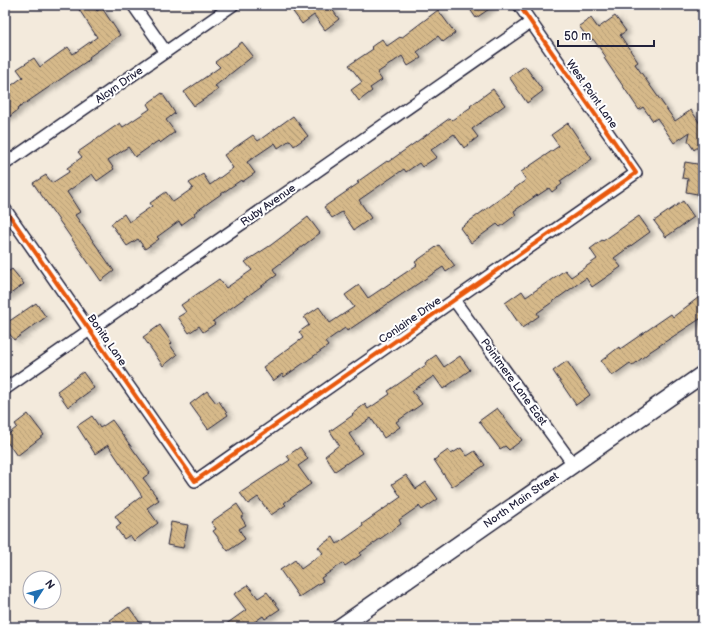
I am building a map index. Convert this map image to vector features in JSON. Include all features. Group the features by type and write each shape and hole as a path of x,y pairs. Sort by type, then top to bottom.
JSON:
{"main road":[{"name":"North Main Street","path":"340,627 573,464 701,378"}],"street":[{"path":"133,5 166,52"},
{"name":"Alcyn Drive","path":"5,164 233,5"},
{"name":"West Point Lane","path":"519,5 636,173"},
{"name":"Ruby Avenue","path":"5,389 531,22"},
{"name":"Conlaine Drive","path":"195,481 636,173"},
{"name":"Bonita Lane","path":"5,209 195,481"},
{"name":"Pointmere Lane East","path":"454,300 573,464"}],"building":[{"path":"76,5 93,5 97,11 102,8 120,35 89,57 90,59 17,109 18,110 5,120 5,90 23,77 17,69 34,58 40,67 68,47 73,54 97,37"},
{"path":"288,5 329,5 339,19 325,30 314,15 302,24"},
{"path":"467,5 495,5 476,18"},
{"path":"438,10 455,33 443,42 438,36 417,52 421,58 408,66 402,56 377,73 382,80 370,88 372,91 359,101 351,90 362,82 349,65 373,49 371,47 382,39 387,46 400,37 401,38"},
{"path":"615,16 626,31 620,35 638,62 635,64 675,121 691,110 703,128 703,143 694,150 688,141 690,132 674,143 657,118 653,121 643,107 639,110 604,58 606,57 593,39 590,41 579,26 591,18 598,28"},
{"path":"242,42 253,56 215,86 218,90 194,106 184,92 220,67 215,62"},
{"path":"525,66 543,91 527,103 509,77"},
{"path":"493,89 505,105 472,129 478,137 464,148 454,134 431,150 437,157 422,167 419,163 406,172 404,169 359,200 371,218 354,230 342,212 332,218 324,207 359,183 357,182 450,118 452,120 471,107 470,106"},
{"path":"162,93 175,113 166,120 175,132 160,143 158,141 135,157 128,147 108,160 114,169 97,181 92,174 67,192 80,212 75,215 114,271 101,281 33,183 46,175 52,183 69,172 67,168 82,157 78,152 120,123 123,127 150,109 147,104"},
{"path":"293,116 308,136 294,146 290,140 278,148 275,143 247,162 255,173 242,182 241,180 194,213 195,215 181,225 179,221 157,237 159,239 145,249 138,239 127,246 111,224 124,214 129,222 152,206 150,203 166,192 173,202 193,188 189,183 203,174 210,185 233,168 224,155 253,135 258,141"},
{"path":"568,123 592,159 560,181 562,184 552,192 549,188 537,195 514,211 516,215 500,227 497,224 471,243 460,228 526,180 521,172 559,146 551,135"},
{"path":"685,162 703,165 703,195 686,192 688,179 682,178"},
{"path":"683,201 694,217 666,237 654,221"},
{"path":"639,216 650,232 614,258 621,267 592,287 586,278 537,313 539,316 522,328 505,303 522,291 526,297 565,270 571,277 597,259 590,249"},
{"path":"308,217 320,233 273,269 277,275 213,321 215,324 203,332 199,326 189,333 178,317 186,312 181,305 219,279 226,288 252,270 245,262 271,245"},
{"path":"439,245 455,266 446,272 443,267 347,331 345,328 325,342 328,346 284,377 282,374 273,381 263,367 303,338 299,332 309,325 304,317 319,307 330,323 354,307 345,295 359,285 368,298 417,265 415,262"},
{"path":"12,269 24,284 5,298 5,274"},
{"path":"703,294 703,317 651,351 632,366 630,363 612,376 601,361 619,347 620,349 671,314 673,317"},
{"path":"36,303 46,317 14,340 5,328 5,324"},
{"path":"160,325 172,343 170,345 177,355 163,366 143,337"},
{"path":"436,355 444,367 460,356 470,370 443,389 434,376 412,391 422,404 396,422 400,427 384,438 371,418 349,434 362,453 335,471 325,456 339,445 330,431 353,415 352,414 365,404 368,409 390,394 388,391 426,365 425,363"},
{"path":"567,361 590,395 576,405 553,371"},
{"path":"83,372 94,388 68,407 57,391"},
{"path":"207,391 216,403 219,401 228,415 208,429 190,404"},
{"path":"497,408 522,440 509,450 505,446 500,449 479,421"},
{"path":"28,414 44,435 17,456 5,437 17,427 15,424"},
{"path":"92,416 100,428 112,420 150,473 143,478 159,500 147,508 158,523 134,541 130,535 124,539 116,528 121,524 115,516 142,496 108,445 95,454 77,426"},
{"path":"300,447 308,459 298,466 311,484 284,503 286,505 271,515 258,497 248,504 240,493 290,460 287,456"},
{"path":"461,448 467,456 475,451 485,465 452,487 434,460 448,450 451,454"},
{"path":"406,475 416,489 426,482 438,499 422,510 419,506 399,520 401,524 360,553 361,555 345,566 343,563 321,578 323,581 299,597 280,570 295,560 301,569 323,553 318,547 333,537 337,544 363,526 362,524 401,497 392,484"},
{"path":"237,504 244,515 241,517 246,525 239,529 245,539 228,551 213,531 216,529 211,522"},
{"path":"171,522 188,525 183,548 167,545"},
{"path":"248,585 258,598 267,592 280,609 265,619 263,616 247,627 222,627 246,610 234,594"},
{"path":"129,607 143,627 115,627 110,620"}],"cycle path":[{"path":"5,209 195,481 636,173 519,5"}]}
